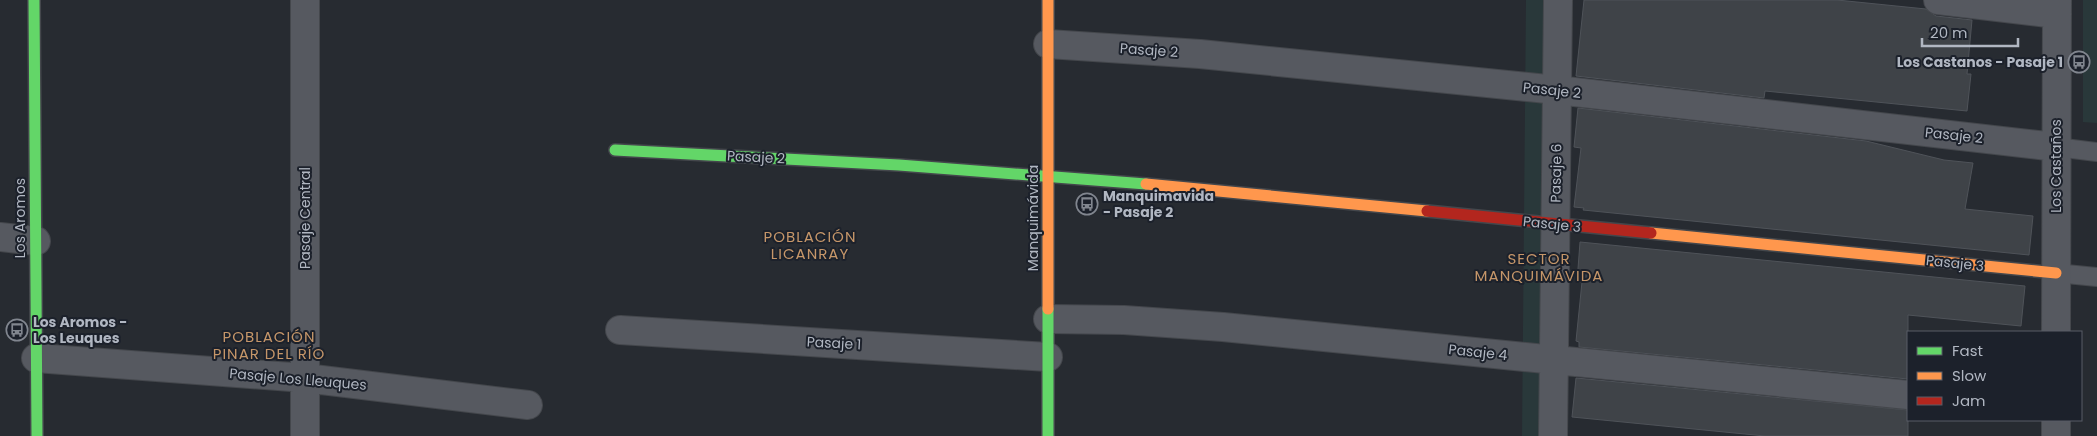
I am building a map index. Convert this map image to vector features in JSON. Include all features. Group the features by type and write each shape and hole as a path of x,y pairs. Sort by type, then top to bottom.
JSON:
{"street":[{"name":"Los Aromos","path":"34,0 37,436"},
{"name":"Pasaje Central","path":"305,436 306,0"},
{"name":"Manquimávida","path":"1047,0 1048,436"},
{"name":"Pasaje 6","path":"1553,436 1558,0"},
{"path":"1938,0 2057,7"},
{"name":"Los Castaños","path":"2056,331 2057,7"},
{"name":"Pasaje 2","path":"1048,44 1200,54 1556,90 2056,147"},
{"name":"Pasaje 2","path":"615,150 1048,176"},
{"name":"Pasaje 3","path":"1048,176 1239,192 2056,273"},
{"path":"0,237 36,241"},
{"name":"Pasaje 4","path":"1048,319 1124,320 1222,327 1907,395"},
{"name":"Pasaje 1","path":"620,330 1048,357"},
{"name":"Pasaje Los Lleuques","path":"36,358 305,378 528,404"},
{"path":"2056,421 2056,436"}],"lane":[{"path":"2056,147 2097,152"},
{"path":"2056,273 2097,277"}],"shaded area":[{"path":"1526,0 1553,0 1553,436 1522,436"},
{"path":"2083,0 2097,0 2097,123 2083,122"}],"building":[{"path":"1584,0 1837,0 1926,9 1936,16 1972,20 1967,74 1971,74 1967,111 1765,91 1764,98 1576,76"},
{"path":"1578,108 1866,141 1944,160 1973,163 1965,209 2033,216 2029,255 1583,210 1584,208 1574,207 1581,148 1574,147"},
{"path":"1580,242 2025,286 2021,326 1908,315 1907,379 1579,347 1579,342 1576,341 1582,282 1577,282"},
{"path":"1576,378 1907,410 1908,436 1765,436 1572,417"}],"traffic: fast":[{"path":"34,0 37,436"},
{"path":"615,150 899,165 1146,184"},
{"path":"1048,309 1048,436"}],"traffic: slow":[{"path":"1048,0 1048,309"},
{"path":"1146,184 1427,211"},
{"path":"1651,233 2056,273"}],"traffic: jam":[{"path":"1427,211 1651,233"}],"place":[{"name":"Los Castanos - Pasaje 1","path":"2079,62"},
{"name":"Manquimavida - Pasaje 2","path":"1087,204"},
{"name":"Los Aromos - Los Leuques","path":"17,330"}],"district":[{"name":"POBLACIÓN LICANRAY","path":"810,244"},
{"name":"SECTOR MANQUIMÁVIDA","path":"1539,266"},
{"name":"POBLACIÓN PINAR DEL RÍO","path":"269,344"}]}
